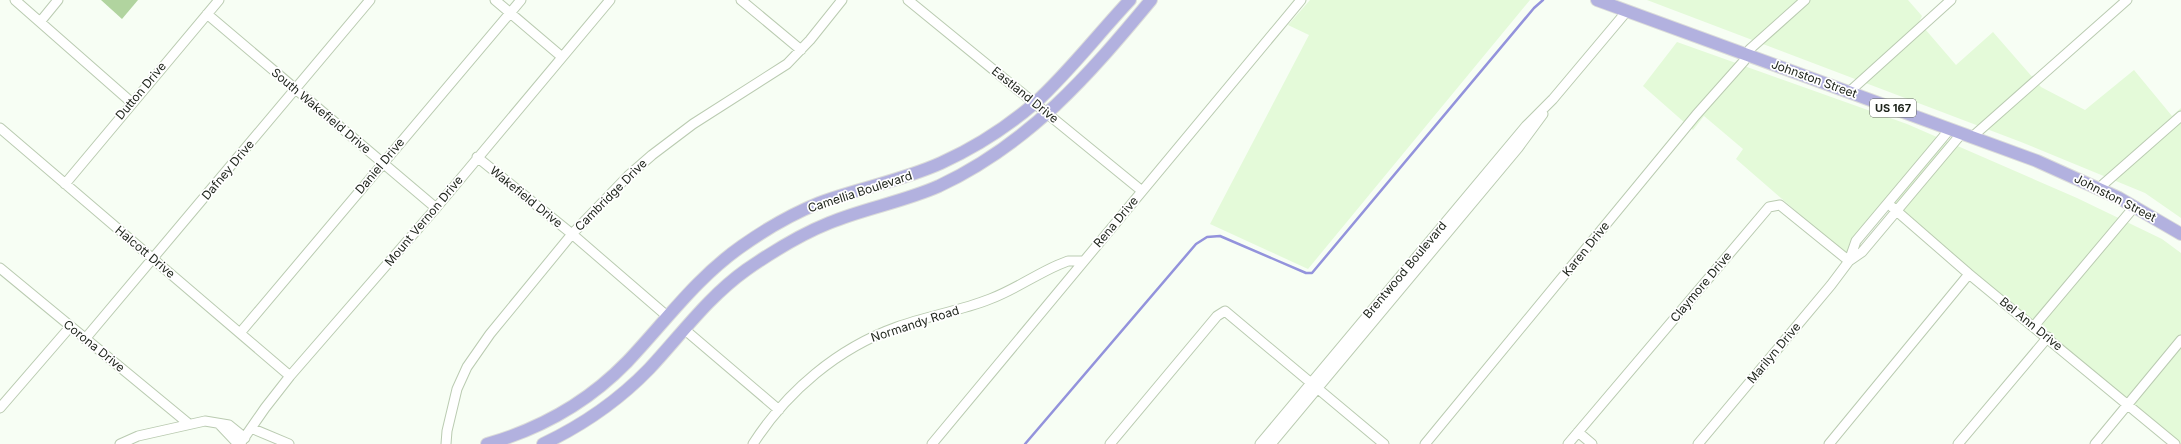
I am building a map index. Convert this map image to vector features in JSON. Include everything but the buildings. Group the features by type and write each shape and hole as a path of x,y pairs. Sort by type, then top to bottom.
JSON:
{"main road":[{"path":"1117,14 1125,0"},
{"name":"Camellia Boulevard","path":"487,444 536,426 582,401 627,362 704,276 724,258 777,223 820,203 891,182 942,162 986,138 1035,102 1130,0"},
{"path":"1104,55 1111,36 1141,0"},
{"name":"Camellia Boulevard","path":"542,444 606,408 648,370 726,286 773,251 829,222 938,186 986,161 1048,114 1104,55 1151,0"},
{"name":"Johnston Street","path":"1597,0 1613,2 1627,11 2036,161 2099,188 2135,206 2181,234"}],"street":[{"path":"15,0 131,102"},
{"path":"40,22 58,0"},
{"name":"Dutton Drive","path":"65,184 131,102 219,0"},
{"name":"Dafney Drive","path":"85,340 370,0"},
{"path":"495,0 562,57"},
{"name":"Daniel Drive","path":"240,333 521,0"},
{"name":"Mount Vernon Drive","path":"241,442 290,376 436,208 477,157 610,0"},
{"path":"741,0 802,50"},
{"name":"Cambridge Drive","path":"446,444 447,431 457,389 467,367 490,334 572,234 628,176 652,155 692,124 783,66 802,50 842,0"},
{"name":"Eastland Drive","path":"908,0 1035,102 1142,191"},
{"name":"Rena Drive","path":"932,444 1301,0"},
{"name":"Karen Drive","path":"1425,444 1696,115 1744,61 1754,45 1805,0"},
{"path":"1849,92 1950,0"},
{"name":"Marilyn Drive","path":"1849,261 1862,252 1897,211 1967,135 2127,0"},
{"name":"Brentwood Boulevard","path":"1271,444 1314,386 1526,126 1553,99 1627,11"},
{"name":"South Wakefield Drive","path":"207,14 436,208"},
{"path":"2099,188 2181,116"},
{"name":"Halcott Drive","path":"0,128 290,376"},
{"name":"Marilyn Drive","path":"1698,444 1831,285 1849,261 1856,242 1950,129"},
{"name":"Wakefield Drive","path":"477,157 572,234 667,316"},
{"name":"Bel Ann Drive","path":"1888,204 1969,274 2048,337 2175,444"},
{"name":"Claymore Drive","path":"1568,444 1769,207 1780,205 1849,261"},
{"path":"2034,326 2135,206"},
{"name":"Normandy Road","path":"753,442 779,410 810,378 861,342 897,327 990,299 1068,261 1084,261"},
{"name":"Corona Drive","path":"0,268 85,340 189,424"},
{"path":"1829,444 1969,274"},
{"path":"1110,444 1217,316 1223,311 1228,312 1384,444"},
{"path":"0,408 70,327"},
{"path":"684,330 779,410"},
{"path":"1958,444 2048,337"},
{"path":"2095,444 2181,340"},
{"name":"Brentwood Boulevard","path":"1260,444 1314,386"},
{"path":"120,444 129,438 205,421 230,425 241,442"},
{"path":"251,428 289,444"},
{"path":"1578,432 1592,444"}],"shaded area":[{"path":"101,0 138,0 122,19"},
{"path":"1310,0 1530,0 1308,269 1210,224 1309,35 1288,25"},
{"path":"1647,0 1908,0 1922,16 1919,22 1956,65 1993,32 2041,87 2085,110 2134,70 2172,116 2181,108 2181,218 2145,193 2021,142"},
{"path":"1677,42 1907,124 2077,198 2162,239 2181,253 2181,444 2168,444 1888,210 1849,257 1736,159 1743,149 1704,116 1693,130 1643,86"}],"waterway":[{"path":"1025,444 1196,244 1207,237 1220,236 1306,273 1312,273 1534,8 1543,0"}]}
